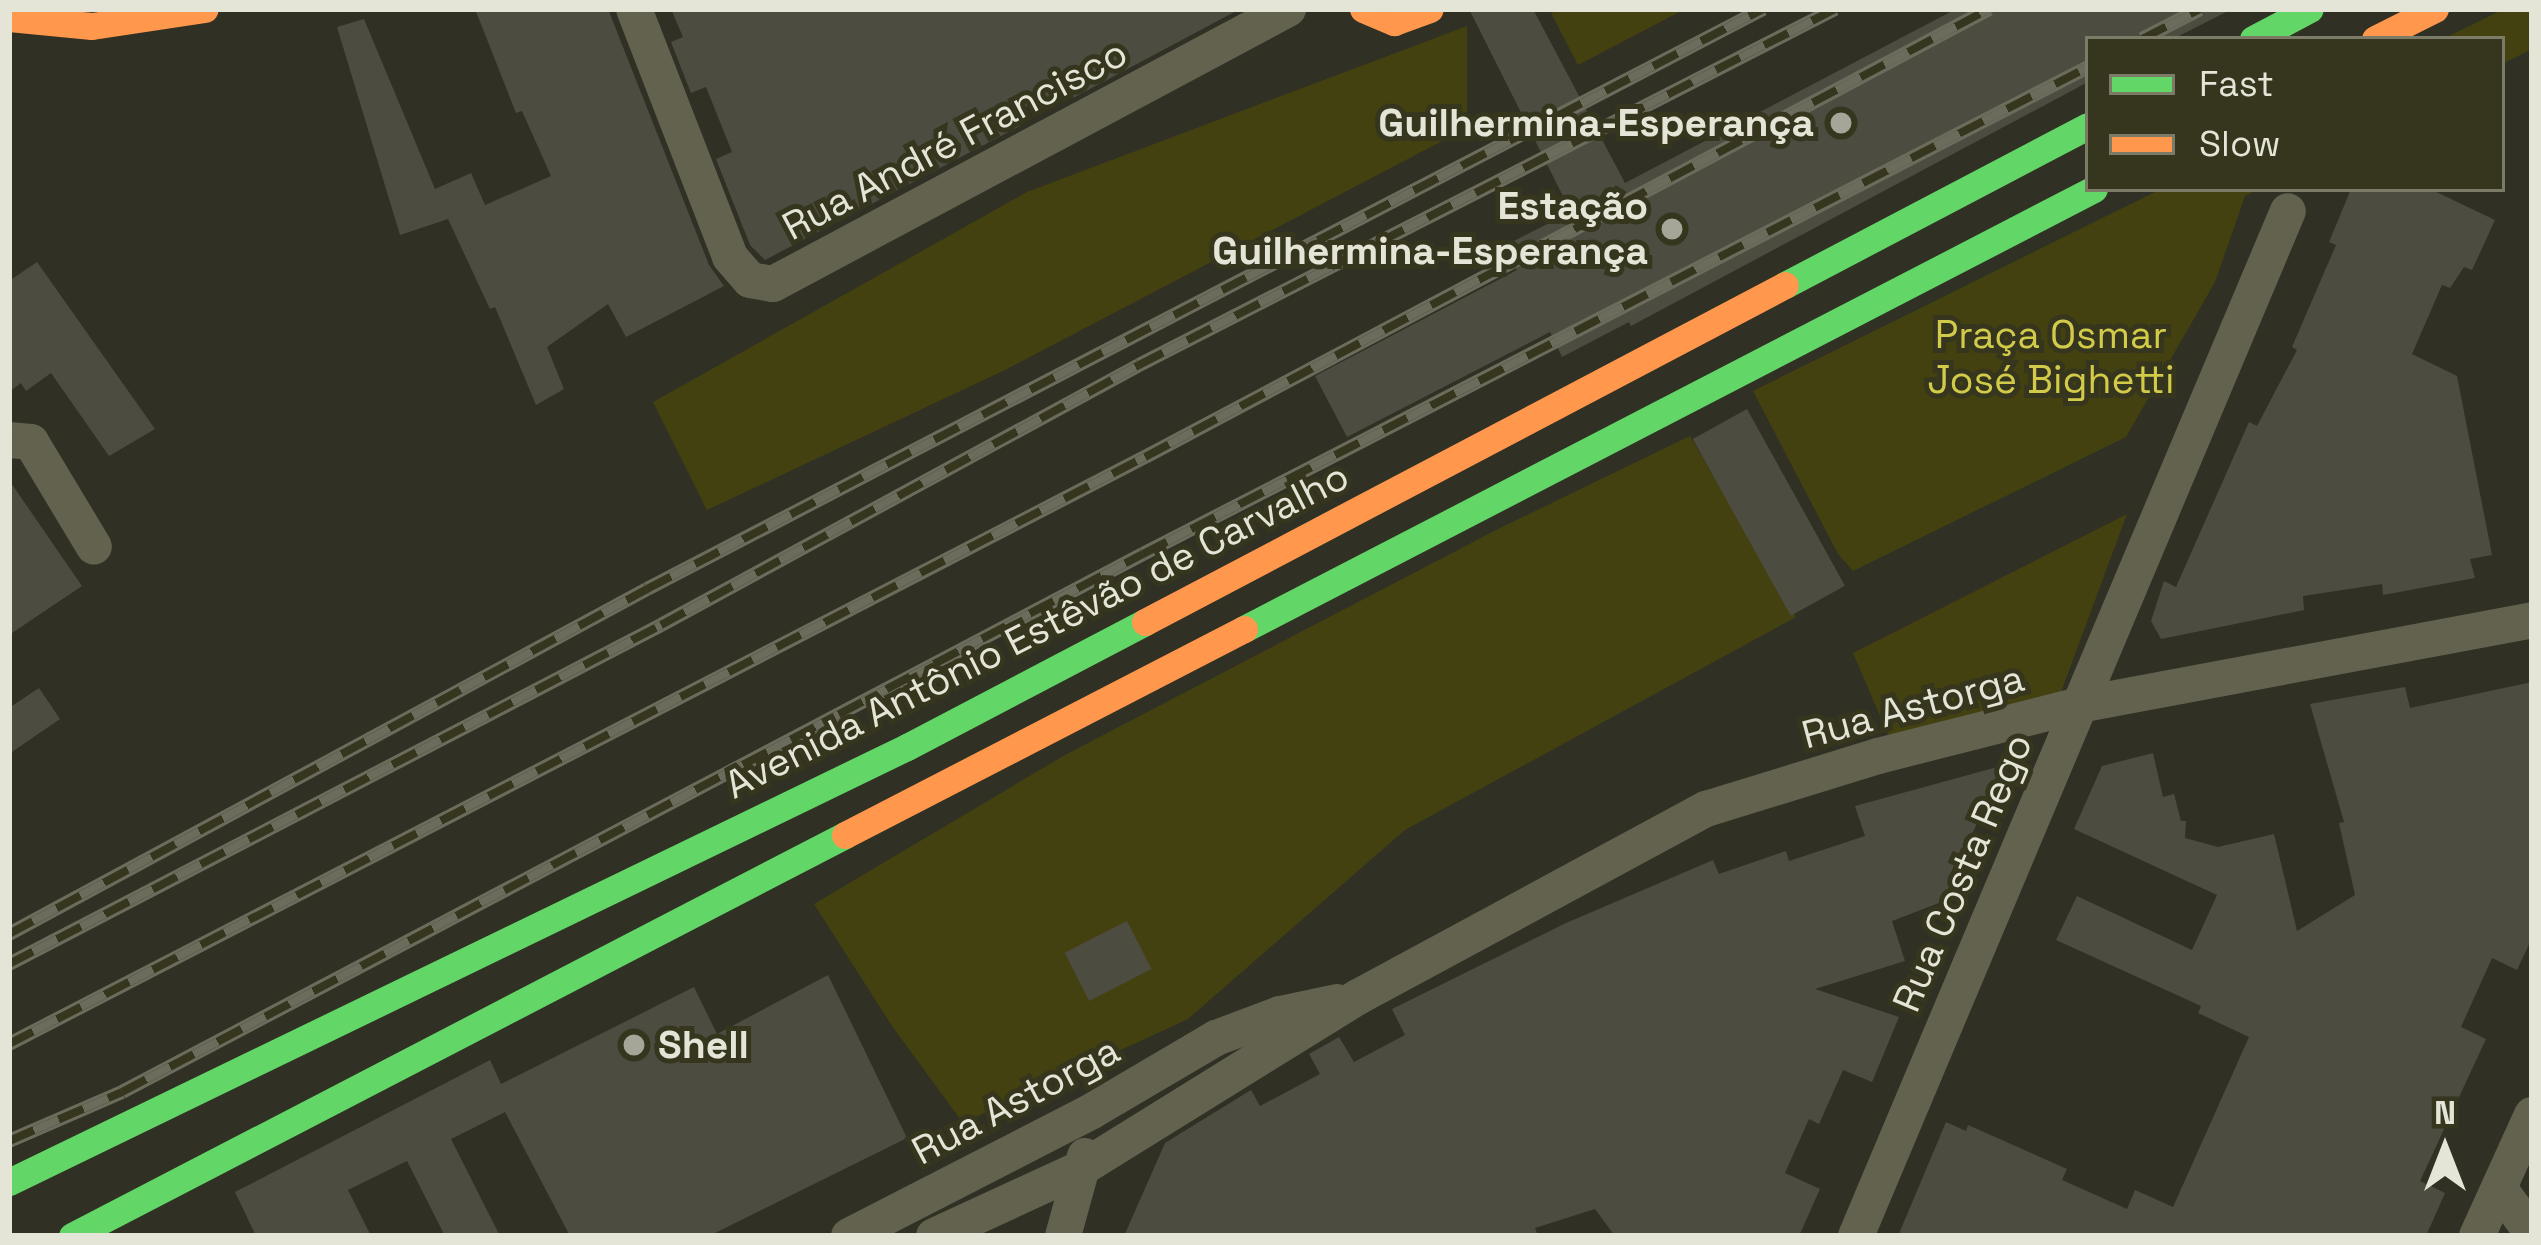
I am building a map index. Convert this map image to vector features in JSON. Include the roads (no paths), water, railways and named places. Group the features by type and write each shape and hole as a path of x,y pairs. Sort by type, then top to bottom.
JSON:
{"main road":[{"path":"13,15 92,26 205,9"},
{"path":"1363,9 1394,22 1430,9"},
{"path":"2259,36 2310,9"},
{"path":"2381,36 2435,9"},
{"name":"Avenida Antônio Estêvão de Carvalho","path":"9,1182 907,747 2085,128"},
{"path":"72,1236 2088,192"}],"street":[{"name":"Rua André Francisco","path":"634,9 730,257 750,280 773,284 802,273 1288,9"},
{"name":"Rua Costa Rego","path":"1856,1236 2288,211"},
{"path":"9,440 21,437 32,442 94,548"},
{"name":"Rua Astorga","path":"934,1236 1082,1168 1358,997 1706,809 1878,756 2079,706 2532,620"},
{"name":"Rua Astorga","path":"849,1236 1092,1111 1216,1038 1280,1014 1358,997"},
{"path":"1064,1236 1092,1111"},
{"path":"2476,1236 2532,1115"},
{"path":"2499,1188 2532,1233"}],"railway":[{"path":"9,934 647,589 1763,9"},
{"path":"9,964 661,625 1139,365 1835,9"},
{"path":"9,1044 1145,457 1989,9"},
{"path":"2148,36 2200,9"},
{"path":"9,1141 122,1092 1143,554 2085,69"}],"place":[{"name":"Guilhermina-Esperança","path":"1841,123"},
{"name":"Estação Guilhermina-Esperança","path":"1672,229"},
{"name":"Shell","path":"634,1045"}],"park label":[{"name":"Praça Osmar José Bighetti","path":"2051,358"}]}
